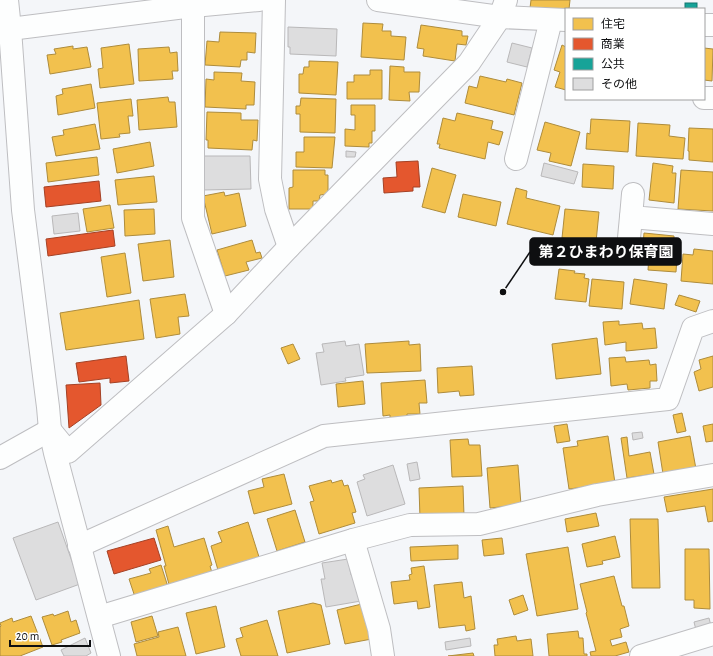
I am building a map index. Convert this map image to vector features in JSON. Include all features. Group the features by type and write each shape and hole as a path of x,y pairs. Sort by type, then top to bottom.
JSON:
{"street":[{"path":"7,0 23,210 50,430 79,546 109,656"},
{"path":"10,29 193,6 258,0"},
{"path":"274,0 270,179 276,208 289,247"},
{"path":"378,0 503,8 559,20 516,159"},
{"path":"193,6 193,218 226,314"},
{"path":"50,430 68,452 226,314 289,247 469,63 503,8"},
{"path":"629,238 633,194"},
{"path":"631,216 713,224"},
{"path":"79,546 324,436 668,399 693,328 713,322"},
{"path":"0,458 50,430"},
{"path":"99,617 353,540 410,526 479,524 597,495 713,475"},
{"path":"353,540 379,629 383,656"},
{"path":"641,656 713,634"}],"building: 住宅":[{"path":"531,0 570,0 569,8 565,9 530,8"},
{"path":"363,23 383,24 382,31 391,31 391,36 406,37 404,60 361,57"},
{"path":"421,25 462,31 462,36 468,36 466,45 457,44 455,61 423,56 424,49 417,48"},
{"path":"220,32 256,33 255,53 247,52 247,60 241,60 240,67 205,65 207,41 219,42"},
{"path":"129,44 134,84 100,88 98,69 103,68 101,48"},
{"path":"562,45 565,46 565,90 555,87 560,72 554,70"},
{"path":"73,46 73,49 87,47 91,67 50,74 47,55 56,54 54,49"},
{"path":"169,47 170,53 177,52 178,71 172,71 173,79 139,81 138,49"},
{"path":"705,48 713,49 712,81 705,80"},
{"path":"309,61 338,62 336,95 299,93 299,74 303,74 304,67 309,67"},
{"path":"390,66 404,67 404,72 420,72 419,92 409,92 410,101 389,100"},
{"path":"370,70 382,70 382,99 347,99 347,82 354,82 354,75 370,75"},
{"path":"214,72 242,73 241,81 255,82 254,105 246,105 246,109 205,107 206,79 214,80"},
{"path":"480,76 506,82 507,79 522,83 514,115 465,103 469,86 477,88"},
{"path":"91,84 95,108 58,115 56,96 63,94 62,89"},
{"path":"168,97 169,102 175,102 177,127 139,130 137,100"},
{"path":"301,98 336,99 335,133 300,132 300,114 296,114 296,106 300,106"},
{"path":"131,99 133,116 128,116 130,133 119,134 120,137 101,139 97,103"},
{"path":"351,105 375,105 375,131 372,131 372,143 369,143 369,147 345,146 345,129 355,130 355,115 351,115"},
{"path":"207,112 241,113 241,120 258,120 257,141 253,140 252,150 208,148 208,140 206,140"},
{"path":"457,113 493,121 491,129 503,132 499,145 488,142 485,159 439,148 440,144 437,144 443,118 455,121"},
{"path":"591,119 630,121 628,152 586,149 587,133 590,134"},
{"path":"545,122 580,132 571,166 549,161 551,153 537,150"},
{"path":"638,123 670,125 669,136 685,138 683,159 636,156"},
{"path":"95,124 100,149 56,156 52,137 64,135 63,130"},
{"path":"689,128 713,129 713,162 689,160"},
{"path":"304,137 335,137 332,168 296,167 296,152 304,152"},
{"path":"150,142 154,166 117,173 113,149"},
{"path":"97,157 99,175 48,182 46,163"},
{"path":"653,163 673,166 672,173 676,173 674,203 649,200"},
{"path":"583,164 614,166 613,189 582,187"},
{"path":"432,168 456,175 445,213 422,207"},
{"path":"293,170 325,170 325,175 328,175 328,194 320,195 319,201 313,201 313,209 289,209 289,188 293,187"},
{"path":"681,170 713,172 713,211 678,209"},
{"path":"154,176 157,202 118,205 115,180"},
{"path":"516,188 527,191 526,198 560,206 553,235 507,224"},
{"path":"224,192 225,196 239,193 246,226 212,234 203,196"},
{"path":"463,194 501,202 496,226 458,217"},
{"path":"110,205 114,228 87,232 83,209"},
{"path":"154,209 155,234 125,236 124,210"},
{"path":"565,209 599,212 596,242 562,238"},
{"path":"644,233 674,236 674,241 678,241 676,272 648,270 649,256 642,256"},
{"path":"170,240 174,277 143,281 138,244"},
{"path":"252,240 256,253 260,252 262,258 246,262 249,270 225,276 217,250"},
{"path":"694,249 713,251 713,284 681,281 683,254 693,255"},
{"path":"125,253 131,293 107,297 101,257"},
{"path":"559,269 585,274 584,278 589,279 586,302 555,299"},
{"path":"592,279 624,282 622,309 589,306"},
{"path":"634,279 667,284 664,309 630,304"},
{"path":"185,294 189,316 178,317 180,334 156,338 150,299"},
{"path":"679,295 700,301 696,312 675,305"},
{"path":"139,300 144,339 66,350 60,313"},
{"path":"619,321 619,325 642,323 643,329 655,328 657,348 626,351 626,342 605,345 603,322"},
{"path":"597,338 601,374 556,379 552,344"},
{"path":"409,341 409,345 420,344 421,371 367,373 365,344"},
{"path":"293,344 300,359 288,364 281,348"},
{"path":"713,356 713,387 699,391 694,372 701,369 699,360"},
{"path":"625,357 626,362 649,360 650,365 656,364 657,381 650,381 650,388 628,390 627,384 611,386 609,358"},
{"path":"472,366 474,395 460,396 459,391 438,393 437,368"},
{"path":"425,380 427,403 419,403 420,414 407,414 407,417 390,419 390,415 383,416 381,383"},
{"path":"363,381 365,404 338,407 336,384"},
{"path":"682,413 686,431 677,433 673,415"},
{"path":"567,424 570,441 557,443 554,426"},
{"path":"713,424 713,441 706,442 703,426"},
{"path":"608,436 615,483 569,489 563,448 578,446 577,441"},
{"path":"690,436 696,469 663,474 658,442"},
{"path":"627,437 629,456 650,452 654,474 627,478 621,438"},
{"path":"468,439 469,445 480,445 482,476 452,477 450,440"},
{"path":"518,465 521,505 490,508 487,468"},
{"path":"284,474 292,504 254,514 248,491 264,487 262,479"},
{"path":"331,480 332,483 342,480 344,486 348,485 356,512 352,513 355,523 319,534 310,502 314,501 309,486"},
{"path":"463,486 464,516 420,518 419,488"},
{"path":"713,489 713,521 708,522 705,506 667,512 664,497"},
{"path":"295,510 305,542 277,551 267,519"},
{"path":"596,513 599,526 567,532 565,519"},
{"path":"630,519 658,519 660,588 632,588"},
{"path":"248,522 259,557 218,570 211,546 222,542 218,532"},
{"path":"168,526 174,547 204,538 212,565 210,566 213,576 170,588 164,566 166,566 156,530"},
{"path":"615,536 620,557 602,561 603,564 587,567 582,544"},
{"path":"502,538 504,554 484,556 482,540"},
{"path":"458,545 458,559 411,561 410,547"},
{"path":"568,547 578,609 537,616 526,554"},
{"path":"685,549 709,549 710,609 694,608 694,600 685,600"},
{"path":"161,565 169,590 136,600 129,579 151,573 149,569"},
{"path":"424,566 430,607 418,609 417,601 394,604 391,582 410,580 409,575 412,574 411,568"},
{"path":"614,576 629,626 620,629 622,637 610,640 612,646 626,642 629,652 615,656 591,656 590,652 596,651 580,584"},
{"path":"462,582 464,598 471,596 475,629 466,631 465,625 439,628 434,585"},
{"path":"523,595 528,610 514,615 509,600"},
{"path":"370,602 377,638 345,644 337,610"},
{"path":"313,603 321,605 330,644 287,653 278,611"},
{"path":"216,606 225,647 196,654 186,613"},
{"path":"68,611 71,622 76,620 80,633 52,645 42,617 53,614 54,616"},
{"path":"31,616 43,647 20,656 0,656 0,623 12,618 13,622"},
{"path":"152,616 158,636 136,642 131,622"},
{"path":"267,620 278,656 241,656 236,639 243,637 240,628"},
{"path":"178,627 186,656 137,656 134,644 159,637 158,632"},
{"path":"578,631 579,638 583,638 584,654 587,654 587,656 549,656 547,634"},
{"path":"516,636 517,641 531,639 533,656 495,656 494,645 498,645 497,639"},
{"path":"473,653 474,656 448,656"}],"building: 商業":[{"path":"418,161 420,187 413,187 413,191 384,193 383,178 397,177 396,162"},
{"path":"99,181 101,201 46,207 44,187"},
{"path":"113,230 115,246 48,256 46,239"},
{"path":"126,356 129,381 110,383 110,378 79,382 76,363"},
{"path":"100,383 101,405 69,428 66,385"},
{"path":"154,538 161,560 114,574 107,551"}],"building: 公共":[{"path":"685,3 697,3 697,8 685,8"}],"building: その他":[{"path":"288,27 337,29 336,56 290,54 290,47 288,47"},
{"path":"512,43 532,48 527,67 507,62"},
{"path":"346,151 356,152 355,157 346,157"},
{"path":"203,156 250,156 251,189 203,190"},
{"path":"544,163 578,172 574,184 541,176"},
{"path":"78,213 80,231 54,234 52,216"},
{"path":"345,341 346,346 359,344 364,375 345,378 346,381 321,385 316,353 324,352 322,344"},
{"path":"642,432 643,438 633,440 632,433"},
{"path":"417,462 420,479 410,481 407,464"},
{"path":"393,465 405,504 367,516 357,482 365,479 363,475"},
{"path":"58,522 80,584 36,600 13,538"},
{"path":"348,559 351,575 356,574 361,601 326,607 321,579 325,579 322,563"},
{"path":"709,618 711,626 696,630 694,622"},
{"path":"85,638 91,653 86,656 64,656 61,650"},
{"path":"470,638 471,646 446,650 445,642"}],"place":[{"name":"第２ひまわり保育園","path":"503,292"}]}
